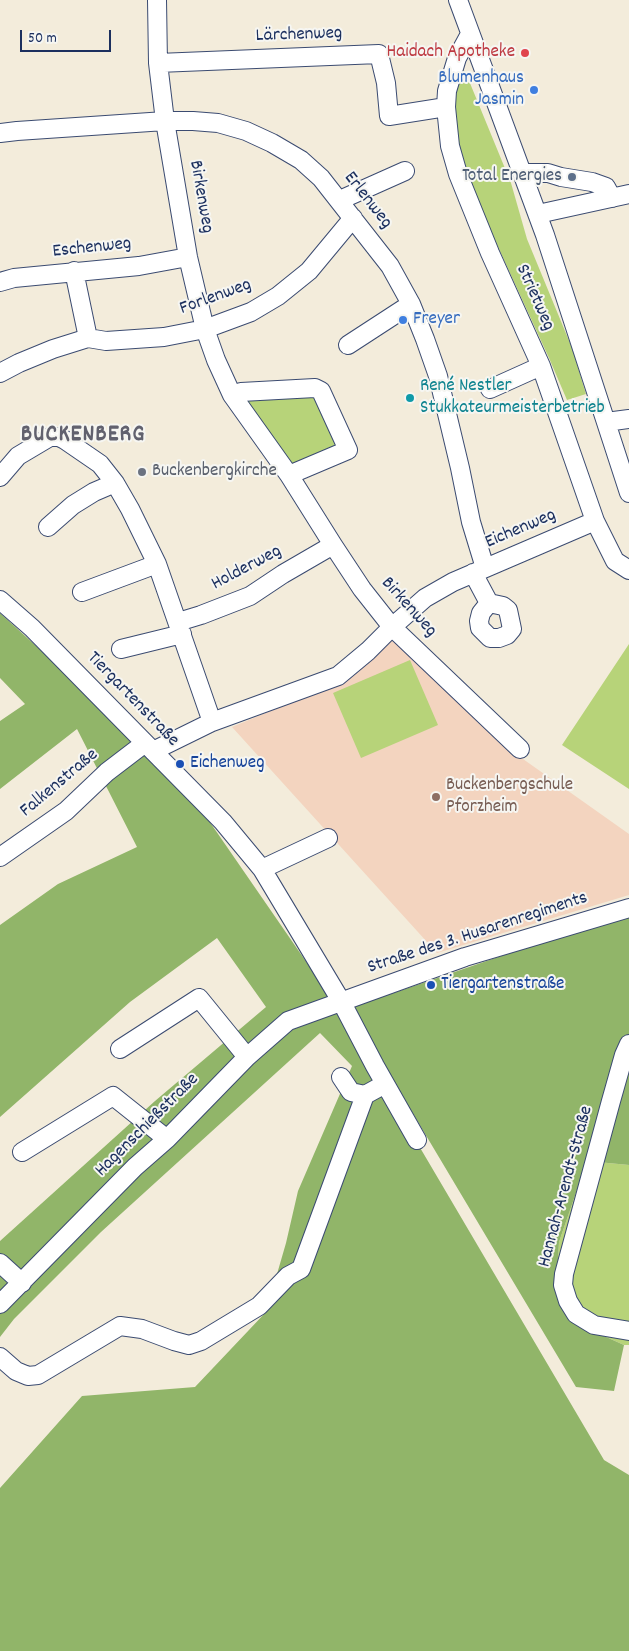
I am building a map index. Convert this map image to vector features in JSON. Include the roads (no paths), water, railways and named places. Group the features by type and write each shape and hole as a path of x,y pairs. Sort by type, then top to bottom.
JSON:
{"street":[{"name":"Birkenweg","path":"157,0 158,63 165,121 188,257 205,329 216,360 232,394 289,475 362,589 392,627 520,749"},
{"name":"Strietweg","path":"458,0 538,214 629,493"},
{"name":"Strietweg","path":"470,34 457,58 447,91 446,107 450,146 458,174 490,253 541,366 595,521 615,561 629,570"},
{"name":"Lärchenweg","path":"158,63 380,54 386,83 389,116 446,107"},
{"name":"Erlenweg","path":"0,133 165,121 218,123 272,143 301,160 322,178 390,266 411,304 425,339 438,376 471,522 479,570 489,603"},
{"path":"340,200 405,171"},
{"path":"522,173 548,173 592,182 606,187 621,196"},
{"path":"538,214 621,196"},
{"name":"Forlenweg","path":"0,374 52,348 88,338 106,340 164,337 205,329 251,312 278,296 309,272 353,218"},
{"name":"Eschenweg","path":"0,282 14,278 139,266 188,257"},
{"path":"74,272 88,338"},
{"path":"348,345 411,304"},
{"path":"490,389 541,366"},
{"path":"232,394 315,388 321,391 348,450 289,475"},
{"path":"606,422 629,419"},
{"path":"0,477 18,456 50,437 59,436 100,464 115,483 130,508 156,564 212,722"},
{"path":"48,527 80,501 94,492 115,483"},
{"name":"Eichenweg","path":"149,747 338,676 425,598 479,570 595,521"},
{"name":"Holderweg","path":"121,648 180,628 201,615 250,596 333,545"},
{"path":"82,592 156,564"},
{"name":"Tiergartenstraße","path":"0,600 32,628 149,747 222,822 262,869 341,1001 417,1140"},
{"name":"Falkenstraße","path":"0,856 66,811 107,772 149,747"},
{"path":"262,869 328,838"},
{"name":"Straße des 3. Husarenregiments","path":"341,1001 465,957 629,908"},
{"path":"120,1049 199,998 247,1057"},
{"name":"Hagenschießstraße","path":"0,1304 247,1057 288,1021 341,1001"},
{"name":"Hannah-Arendt-Straße","path":"629,1044 608,1111 564,1274 564,1285 568,1301 576,1314 594,1325 629,1331"},
{"path":"341,1077 350,1092 364,1095 385,1084"},
{"path":"0,1357 16,1371 28,1376 38,1375 120,1326 142,1329 189,1345 201,1341 259,1306 288,1276 301,1269 364,1095"},
{"path":"22,1152 112,1096 167,1139"},
{"path":"0,1263 22,1282"}],"place":[{"name":"Haidach Apotheke","path":"525,53"},
{"name":"Blumenhaus Jasmin","path":"534,90"},
{"name":"Total Energies","path":"572,177"},
{"name":"Freyer","path":"403,320"},
{"name":"René Nestler Stukkateurmeisterbetrieb","path":"410,398"},
{"name":"Buckenbergkirche","path":"142,472"},
{"name":"Eichenweg","path":"180,764"},
{"name":"Buckenbergschule Pforzheim","path":"436,797"},
{"name":"Tiergartenstraße","path":"431,985"}],"district":[{"name":"BUCKENBERG","path":"83,437"}]}
